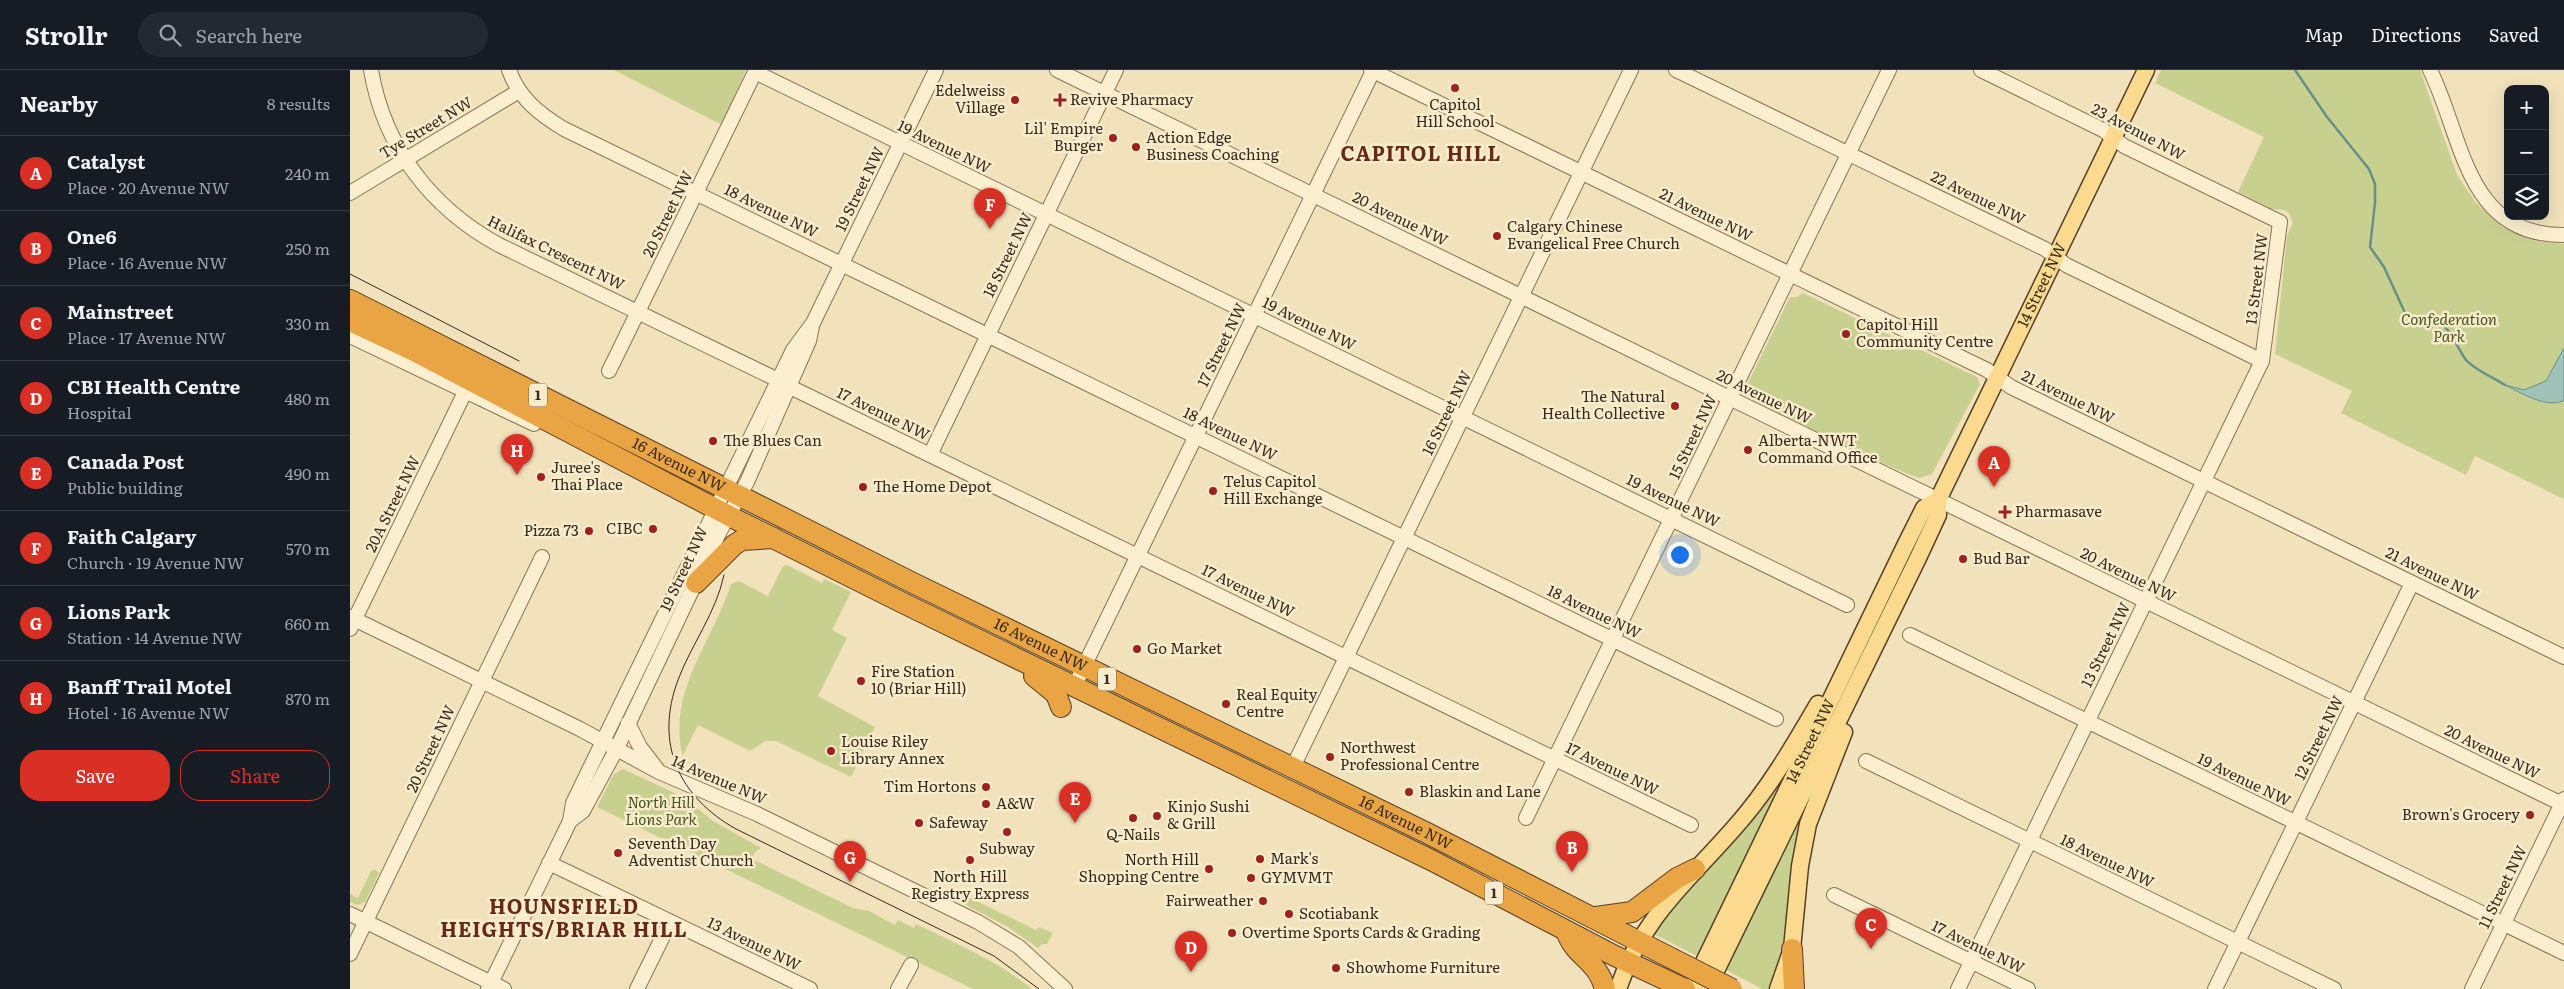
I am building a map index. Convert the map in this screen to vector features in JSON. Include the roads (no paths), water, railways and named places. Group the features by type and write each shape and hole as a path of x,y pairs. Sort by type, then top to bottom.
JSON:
{"highway":[{"name":"16 Avenue NW","path":"350,300 1084,667 1594,917 1732,989"},
{"name":"16 Avenue NW","path":"350,321 405,346 722,512 1014,658 1431,860 1565,930 1685,989"},
{"path":"696,583 734,545 742,540 776,538"},
{"path":"1014,658 1024,669 1056,694 1061,707"},
{"path":"1594,917 1632,912 1677,878 1694,869"},
{"path":"1565,930 1574,947 1595,966 1605,989"},
{"path":"1792,949 1794,989"}],"main road":[{"name":"14 Street NW","path":"1707,989 1938,515 1938,500 2146,70"},
{"name":"14 Street NW","path":"1691,989 1924,508 1938,500"},
{"path":"1618,989 1629,962 1658,912 1694,869 1736,827 1780,768 1861,637"},
{"path":"1778,989 1792,949 1800,866 1808,824 1853,710 1875,645"}],"street":[{"name":"Halifax Crescent NW","path":"371,70 381,110 404,159 433,196 469,227 499,245 638,312"},
{"name":"18 Avenue NW","path":"510,70 519,91 538,114 564,129 1776,719"},
{"name":"19 Street NW","path":"489,986 570,820 573,803 603,742 733,492 784,384 799,339 813,323 936,70"},
{"name":"20 Avenue NW","path":"1058,70 2354,703 2563,802"},
{"name":"18 Street NW","path":"930,455 1116,70"},
{"name":"16 Street NW","path":"1292,769 1631,70"},
{"name":"22 Avenue NW","path":"1676,70 2045,249 2066,266 2262,361"},
{"name":"15 Street NW","path":"1526,818 1889,70"},
{"name":"23 Avenue NW","path":"1981,70 2103,130 2124,146 2280,222"},
{"name":"19 Avenue NW","path":"756,71 1847,605"},
{"name":"20 Street NW","path":"609,371 756,71"},
{"name":"21 Avenue NW","path":"1372,71 1791,274 1997,376 2011,388 2564,657"},
{"name":"17 Street NW","path":"1074,687 1372,71"},
{"path":"2434,73 2466,169 2489,204 2515,224 2548,235 2564,235"},
{"name":"Tye Street NW","path":"350,193 519,91"},
{"name":"13 Street NW","path":"1958,989 2262,361 2280,222"},
{"name":"17 Avenue NW","path":"638,312 1690,825"},
{"name":"16 Avenue NW","path":"350,336 531,423 537,425 552,422"},
{"name":"20A Street NW","path":"352,622 465,392"},
{"name":"19 Street NW","path":"570,820 582,811 616,750 696,583 722,512"},
{"name":"20 Street NW","path":"350,954 542,557"},
{"name":"12 Street NW","path":"2215,989 2412,583"},
{"name":"14 Avenue NW","path":"352,622 482,681 659,772 757,814 993,930 1032,957 1065,989"},
{"name":"19 Avenue NW","path":"1910,635 2564,954"},
{"path":"628,724 640,747 659,772"},
{"name":"18 Avenue NW","path":"1866,761 2334,989"},
{"name":"11 Street NW","path":"2472,989 2563,802"},
{"name":"13 Avenue NW","path":"549,864 810,989"},
{"name":"17 Avenue NW","path":"1834,894 2028,989"},
{"path":"350,914 489,986 504,989"},
{"path":"637,989 670,922"},
{"path":"898,989 911,965"}],"water":[{"path":"2564,348 2564,400 2558,403 2550,403 2534,399 2505,385 2524,390 2546,381"}],"waterway":[{"path":"2295,70 2327,117 2369,169 2375,184 2375,203 2370,247 2384,267 2406,315 2416,323 2425,317 2441,323 2470,364 2505,385"}],"tram line":[{"path":"350,274 519,361"},
{"path":"724,575 715,603 683,667 671,703 669,726 671,747 686,785 716,816 736,829 994,956 1039,989"}],"place":[{"name":"Capitol Hill School","path":"1455,88"},
{"name":"Edelweiss Village","path":"1015,100"},
{"name":"Revive Pharmacy","path":"1060,100"},
{"name":"Lil' Empire Burger","path":"1113,138"},
{"name":"Action Edge Business Coaching","path":"1136,147"},
{"name":"Faith Calgary","path":"990,229"},
{"name":"Calgary Chinese Evangelical Free Church","path":"1497,236"},
{"name":"Capitol Hill Community Centre","path":"1846,334"},
{"name":"The Natural Health Collective","path":"1675,406"},
{"name":"The Blues Can","path":"713,441"},
{"name":"Alberta-NWT Command Office","path":"1748,450"},
{"name":"Banff Trail Motel","path":"517,475"},
{"name":"Juree's Thai Place","path":"541,477"},
{"name":"The Home Depot","path":"863,487"},
{"name":"Catalyst","path":"1994,487"},
{"name":"Telus Capitol Hill Exchange","path":"1213,491"},
{"name":"Pharmasave","path":"2005,512"},
{"name":"CIBC","path":"653,529"},
{"name":"Pizza 73","path":"589,531"},
{"name":"Bud Bar","path":"1963,559"},
{"name":"Go Market","path":"1137,649"},
{"name":"Fire Station 10 (Briar Hill)","path":"861,681"},
{"name":"Real Equity Centre","path":"1226,704"},
{"name":"Louise Riley Library Annex","path":"831,751"},
{"name":"Northwest Professional Centre","path":"1330,757"},
{"name":"Tim Hortons","path":"986,787"},
{"name":"Blaskin and Lane","path":"1409,792"},
{"name":"A&W","path":"986,804"},
{"name":"Brown's Grocery","path":"2530,815"},
{"name":"Kinjo Sushi & Grill","path":"1157,816"},
{"name":"Q-Nails","path":"1133,818"},
{"name":"Safeway","path":"919,823"},
{"name":"Canada Post","path":"1075,823"},
{"name":"Subway","path":"1007,832"},
{"name":"Seventh Day Adventist Church","path":"618,853"},
{"name":"Mark's","path":"1260,859"},
{"name":"North Hill Registry Express","path":"970,860"},
{"name":"North Hill Shopping Centre","path":"1209,869"},
{"name":"One6","path":"1572,872"},
{"name":"GYMVMT","path":"1251,878"},
{"name":"Lions Park","path":"850,882"},
{"name":"Fairweather","path":"1263,901"},
{"name":"Scotiabank","path":"1289,914"},
{"name":"Overtime Sports Cards & Grading","path":"1232,933"},
{"name":"Mainstreet","path":"1871,949"},
{"name":"Showhome Furniture","path":"1336,968"},
{"name":"CBI Health Centre","path":"1191,972"}],"district":[{"name":"CAPITOL HILL","path":"1421,154"},
{"name":"HOUNSFIELD HEIGHTS/BRIAR HILL","path":"564,918"}],"park label":[{"name":"Confederation Park","path":"2449,328"},
{"name":"North Hill Lions Park","path":"661,812"}]}
